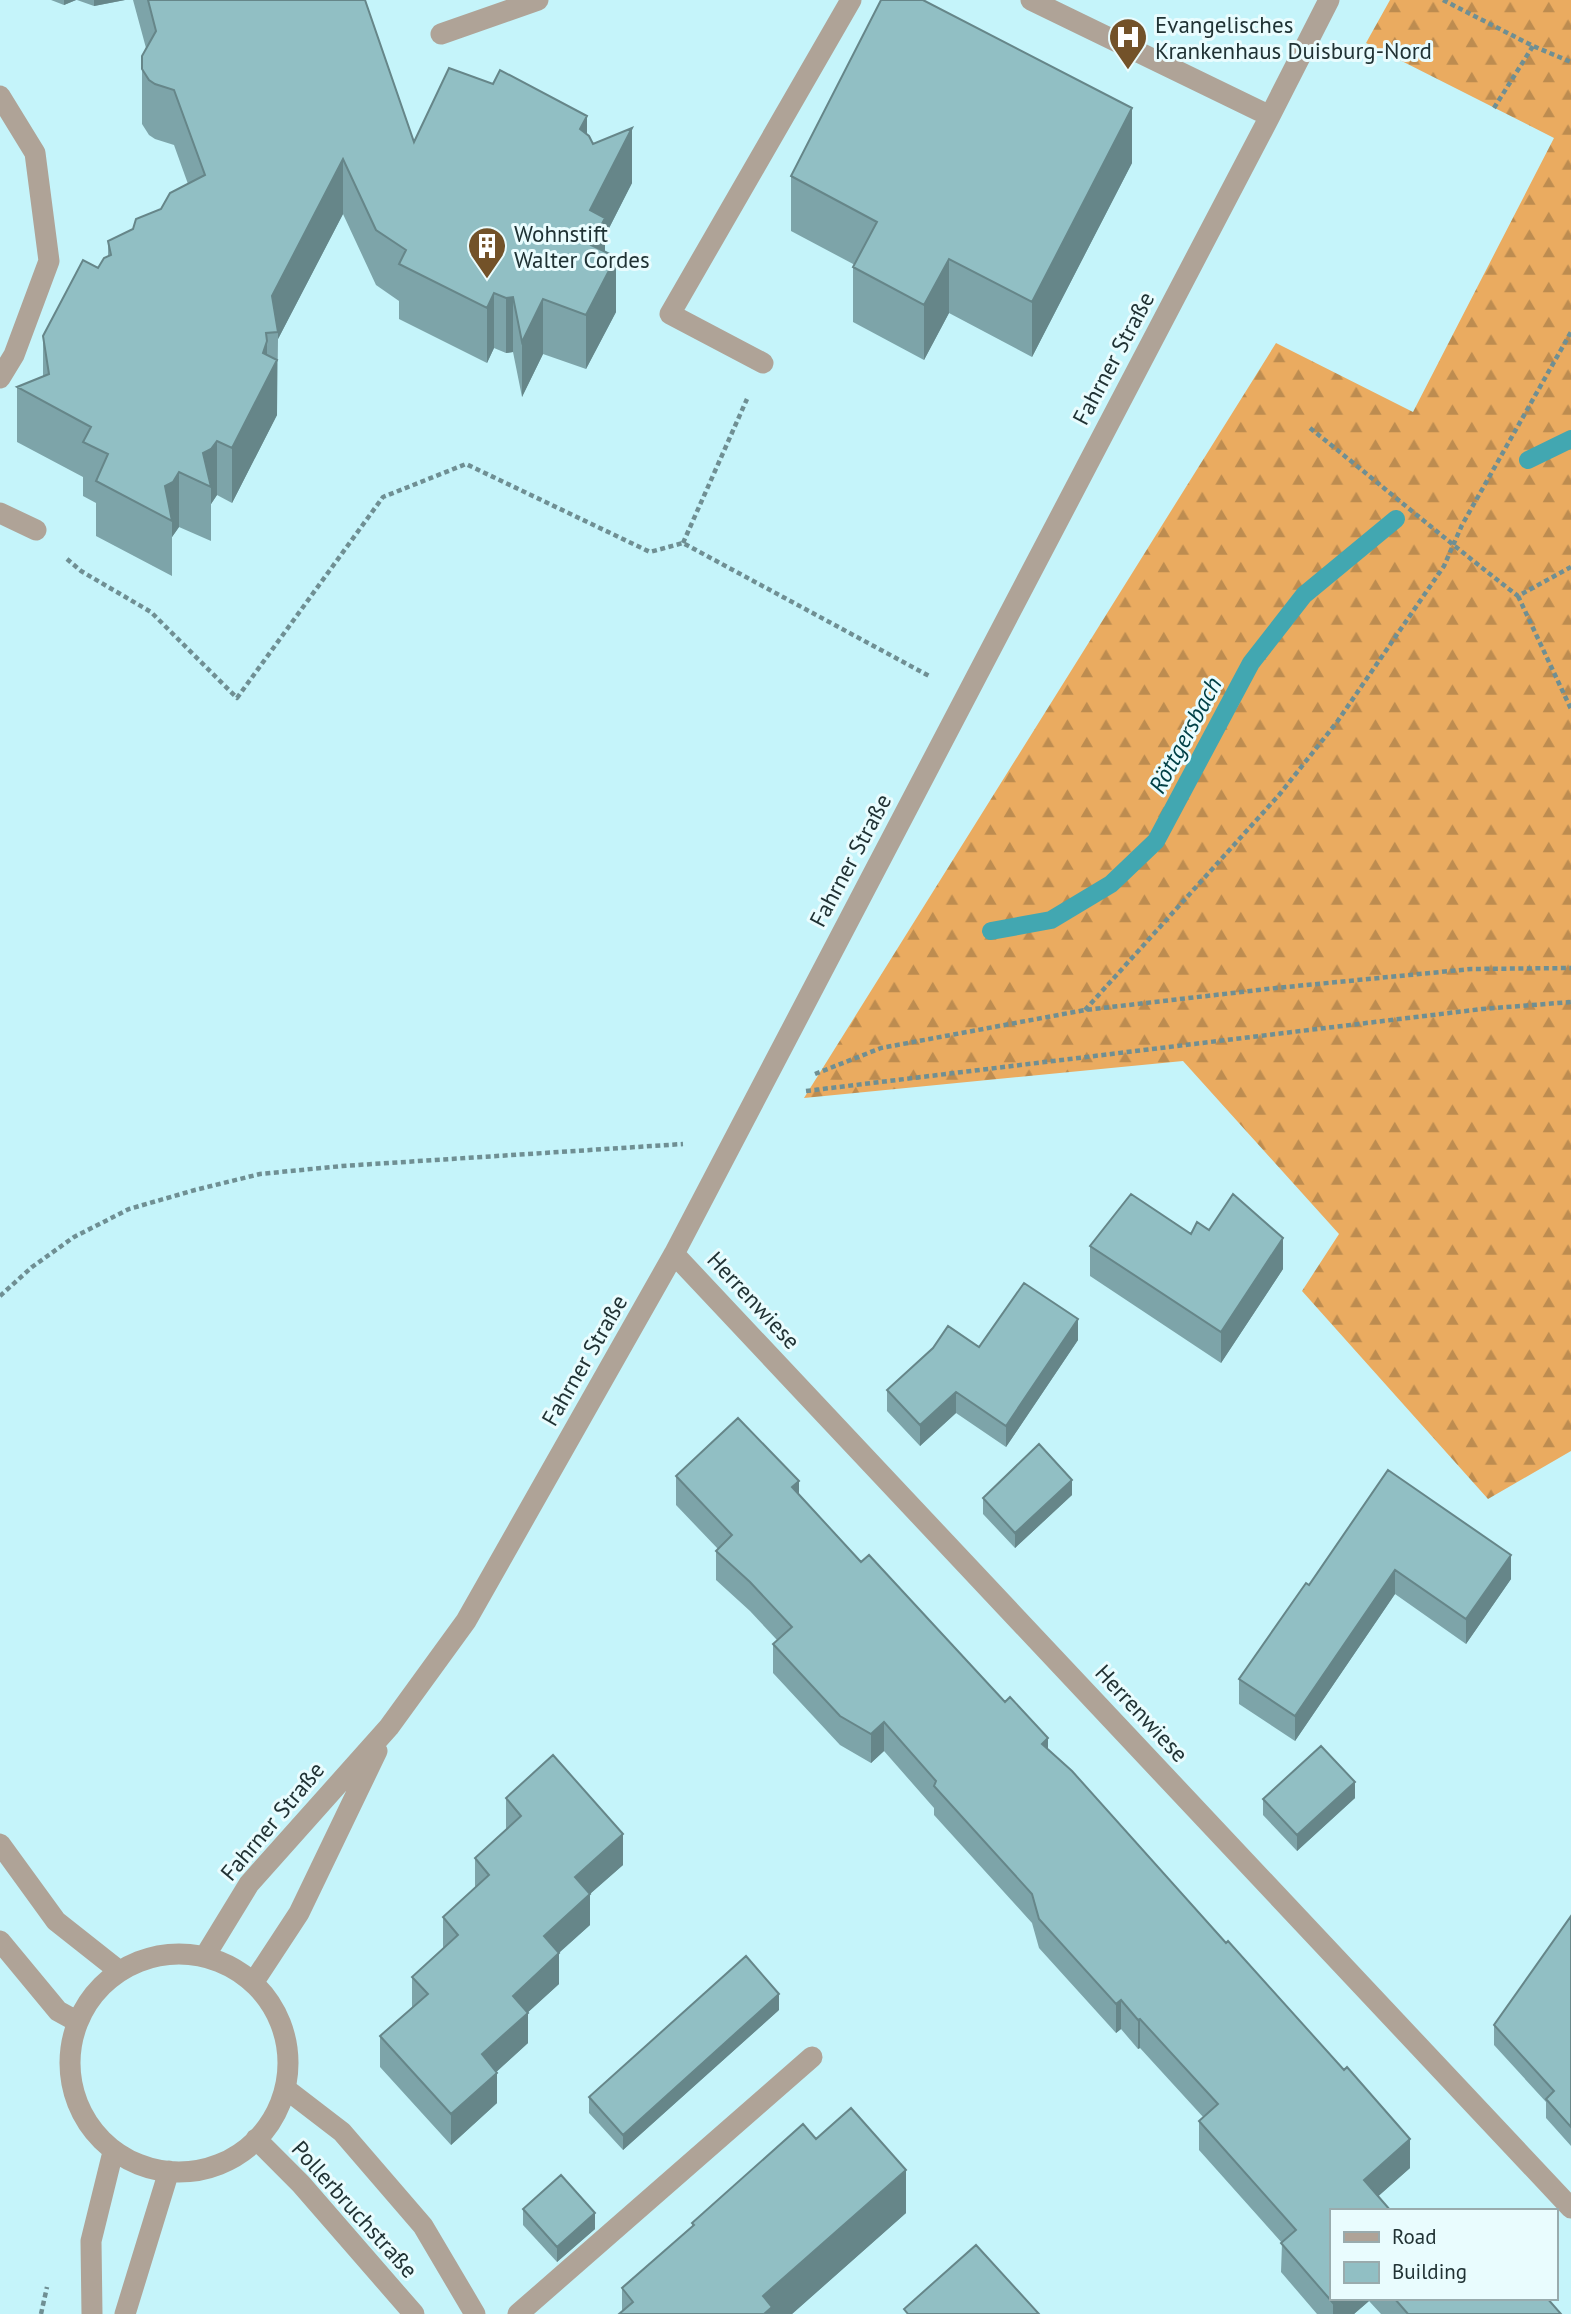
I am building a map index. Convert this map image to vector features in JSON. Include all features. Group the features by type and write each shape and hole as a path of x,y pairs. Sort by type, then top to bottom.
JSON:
{"street":[{"path":"441,34 538,0"},
{"path":"763,363 670,314 851,0"},
{"path":"1031,0 1270,116"},
{"name":"Fahrner Straße","path":"205,1956 249,1884 389,1727 466,1621 674,1254 735,1140 1329,0"},
{"path":"0,96 35,153 49,261 14,355 0,378"},
{"path":"0,513 36,530"},
{"name":"Herrenwiese","path":"674,1254 1571,2208"},
{"name":"Fahrner Straße","path":"256,1980 299,1913 389,1727"},
{"path":"0,1844 56,1921 118,1970"},
{"path":"0,1941 58,2011 78,2021"},
{"path":"162,1954 205,1956 256,1980 273,2006 288,2046 286,2089 268,2128 236,2158 196,2172 152,2170 113,2152 84,2120 70,2079 72,2036 90,1997 118,1970 162,1954"},
{"path":"519,2314 812,2057"},
{"name":"Pollerbruchstraße","path":"286,2089 342,2132 423,2226 475,2314"},
{"name":"Pollerbruchstraße","path":"256,2139 301,2184 414,2314"},
{"path":"92,2314 91,2241 113,2152"},
{"path":"125,2314 169,2171"}],"path":[{"path":"1443,0 1533,46 1571,62"},
{"path":"1494,107 1533,46"},
{"path":"1085,1010 1279,795 1345,711 1444,566 1462,525 1571,332"},
{"path":"683,543 763,363"},
{"path":"1310,428 1518,596 1571,709"},
{"path":"36,530 81,571 151,612 237,698 383,497 466,464 650,552 683,543 965,696"},
{"path":"1518,596 1571,567"},
{"path":"756,1097 881,1048 1085,1010 1471,969 1571,968"},
{"path":"756,1097 1482,1009 1571,1002"},
{"path":"0,1296 32,1267 74,1237 129,1209 260,1174 342,1166 735,1140"}],"green space":[{"path":"1390,0 1571,0 1571,1451 1488,1499 1302,1291 1339,1234 1183,1061 804,1098 1276,343 1413,412 1554,138 1366,43"}],"building":[{"name":"Wohnstift Walter Cordes","path":"148,0 365,0 414,142 449,68 493,84 500,70 587,116 580,129 589,136 593,144 632,128 590,210 605,218 591,245 616,257 586,315 543,299 522,342 513,297 506,298 494,293 487,308 399,264 406,250 376,230 343,159 272,296 278,332 266,333 267,341 263,353 277,360 232,448 217,441 211,449 203,453 211,487 179,472 173,482 165,486 172,521 96,481 108,454 83,442 91,427 17,387 49,374 43,336 83,260 98,268 104,258 111,255 108,241 133,229 136,219 161,209 170,193 205,175 174,90 155,84 142,69 142,56 156,31"},
{"path":"881,0 923,0 1132,108 1032,302 949,259 924,305 853,267 877,222 791,176"},
{"path":"1131,1194 1191,1234 1197,1222 1209,1230 1233,1194 1283,1238 1221,1332 1090,1246"},
{"path":"1024,1283 1078,1319 1006,1426 956,1392 920,1425 887,1390 933,1348 948,1326 979,1347"},
{"path":"738,1418 799,1481 792,1487 861,1562 869,1555 1005,1702 1010,1697 1048,1738 1042,1744 1072,1771 1226,1943 1228,1941 1344,2070 1347,2067 1410,2139 1364,2180 1389,2209 1330,2209 1330,2300 1281,2243 1296,2230 1199,2121 1218,2104 1121,2000 1116,2004 1039,1919 1032,1894 934,1786 936,1781 884,1722 871,1734 840,1716 773,1644 792,1627 750,1582 716,1551 732,1535 676,1476"},
{"path":"1039,1444 1072,1480 1015,1533 983,1498"},
{"path":"1388,1470 1511,1555 1466,1619 1395,1570 1295,1716 1239,1679 1306,1583 1309,1585"},
{"path":"1321,1746 1355,1782 1297,1835 1263,1799"},
{"path":"553,1755 623,1834 575,1877 590,1894 544,1936 559,1953 513,1996 528,2013 482,2054 497,2073 451,2114 380,2036 428,1994 412,1977 458,1935 443,1917 489,1875 475,1858 521,1816 506,1798"},
{"path":"1571,1916 1571,2127 1546,2099 1554,2091 1494,2025"},
{"path":"746,1956 779,1994 623,2135 589,2097"},
{"path":"851,2108 906,2170 763,2296 772,2307 764,2314 619,2314 633,2302 622,2288 803,2124 816,2139"},
{"path":"561,2175 595,2213 557,2247 523,2209"},
{"path":"976,2245 1039,2314 908,2314 904,2309"},
{"path":"1396,2300 1549,2300 1561,2314 1408,2314"}],"waterway":[{"name":"Röttgersbach","path":"1528,460 1571,439"},
{"name":"Röttgersbach","path":"991,931 1051,920 1111,884 1156,841 1251,663 1304,595 1396,519"}],"place":[{"name":"Evangelisches Krankenhaus Duisburg-Nord","path":"1128,71"},
{"name":"Wohnstift Walter Cordes","path":"487,280"}]}
